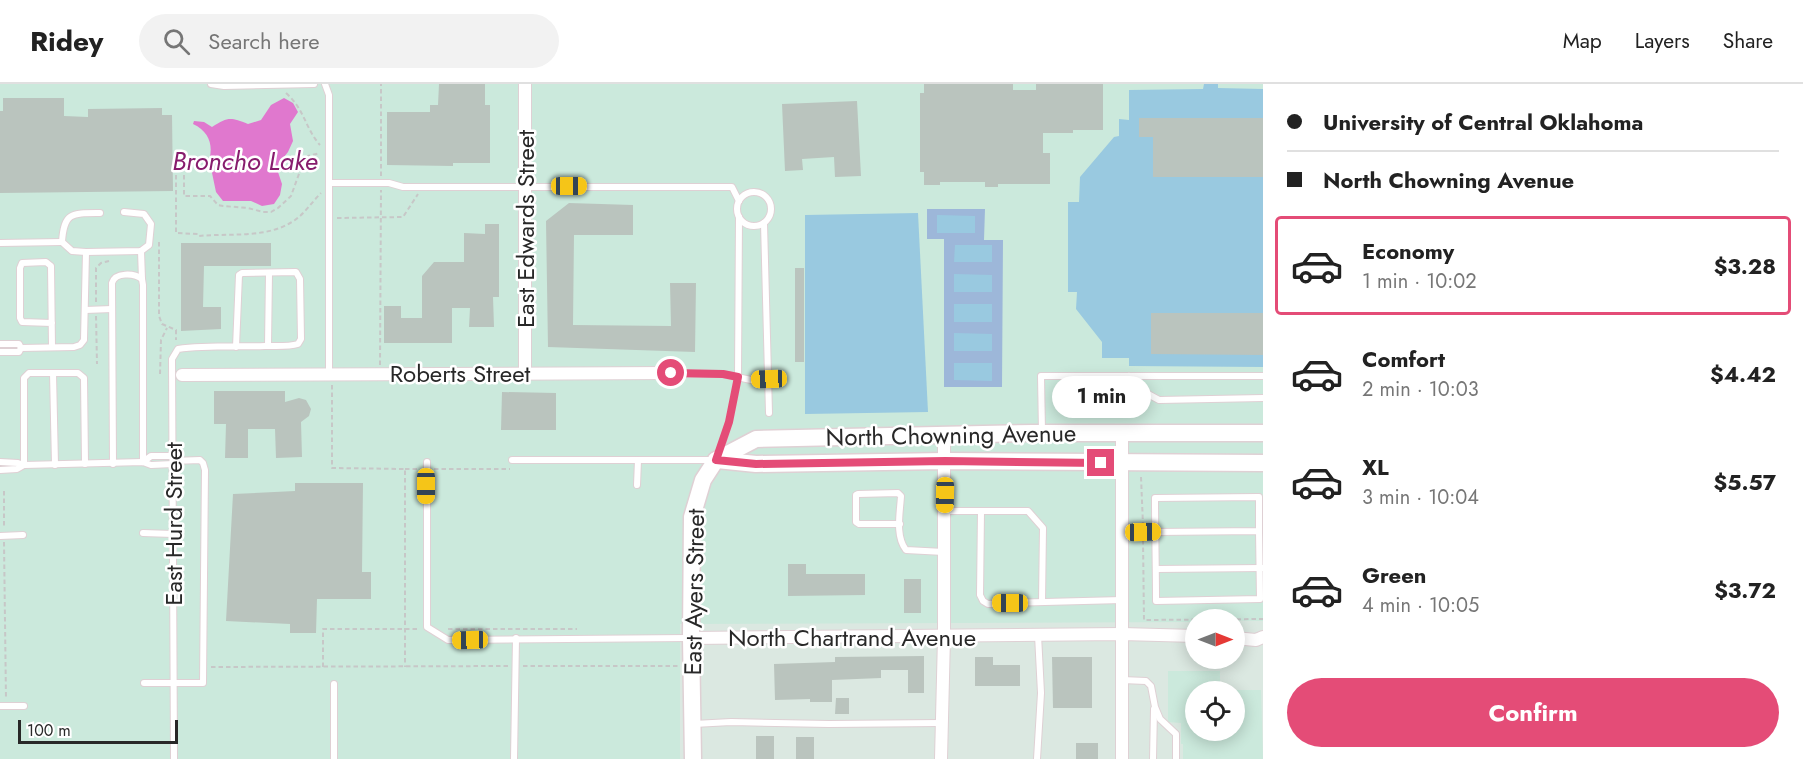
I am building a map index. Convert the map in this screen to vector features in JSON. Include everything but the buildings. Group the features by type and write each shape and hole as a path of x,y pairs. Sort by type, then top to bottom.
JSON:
{"street":[{"name":"East Edwards Street","path":"525,84 525,373"},
{"name":"Roberts Street","path":"182,375 671,373"},
{"name":"North Chowning Avenue","path":"716,460 756,439 1042,433 1263,433"},
{"path":"1122,434 1124,463 1122,759"},
{"path":"941,759 944,637 944,435"},
{"name":"North Chowning Avenue","path":"716,460 756,464 945,461 1263,463"},
{"name":"East Ayers Street","path":"693,759 692,517 703,480 716,460"},
{"name":"North Chartrand Avenue","path":"691,638 1122,634 1185,636"},
{"path":"1245,638 1263,638"}],"lane":[{"path":"211,84 224,86 314,84"},
{"path":"325,84 328,95 331,374"},
{"path":"328,187 381,183 403,187 723,186 732,187 739,201"},
{"path":"758,192 767,198 771,208 768,219 764,223 753,226 739,218 737,207 742,197 758,192"},
{"path":"62,242 63,226 67,218 75,213 100,213"},
{"path":"0,243 62,242 72,251 141,251 149,245 152,224 144,214 124,213"},
{"name":"East Ayers Street","path":"716,460 729,422 738,377 739,218"},
{"path":"764,223 769,413"},
{"path":"141,251 143,462"},
{"path":"21,348 80,345 84,340 86,252"},
{"path":"52,323 28,323 22,322 20,318 20,268 22,263 46,262 51,266 52,323 52,347"},
{"path":"296,272 300,279 301,339 298,344 294,345 268,346 236,347 239,275 242,273 296,272"},
{"path":"268,346 269,273"},
{"path":"113,464 113,278 137,276 142,279"},
{"path":"85,310 112,309"},
{"path":"0,344 19,344 21,348"},
{"name":"East Hurd Street","path":"174,759 172,374 174,353 178,349 188,348 236,347"},
{"path":"0,352 20,352 21,348"},
{"path":"24,465 24,378 29,373 78,373 84,378 85,464"},
{"path":"53,373 55,465"},
{"name":"Roberts Street","path":"671,373 723,374 751,380 769,379"},
{"path":"1042,433 1041,376 1263,376"},
{"path":"1130,376 1148,394 1159,400 1263,398"},
{"path":"0,462 24,465 113,464 143,462 151,456 173,460 200,460 203,463 205,470 203,683 144,683"},
{"name":"North Chowning Avenue","path":"512,460 716,460"},
{"path":"637,486 638,460"},
{"path":"427,462 428,629 448,640 691,638"},
{"path":"0,470 17,469 24,465"},
{"path":"900,524 859,524 856,522 856,495 898,493 901,496 901,544 906,550 944,552"},
{"path":"1259,497 1260,599 1156,601 1155,532 1155,498 1259,497"},
{"path":"945,511 1028,511 1043,528 1042,602"},
{"path":"981,511 980,595 982,601 988,604 1122,600"},
{"path":"1123,532 1260,531"},
{"path":"143,533 173,534"},
{"path":"2,536 23,536"},
{"path":"1156,569 1261,568"},
{"path":"1038,635 1041,693 1038,759"},
{"path":"514,759 516,639"},
{"path":"1122,680 1146,681 1151,686 1154,705 1153,759"},
{"path":"334,684 334,759"},
{"path":"3,706 24,705"},
{"path":"1154,705 1160,719 1176,734 1176,759"},
{"path":"693,724 731,722 942,723"}],"path":[{"path":"380,374 381,84"},
{"path":"286,85 286,93 296,102 310,132 319,145 328,150"},
{"path":"184,175 184,196 210,196 218,205 271,212 279,208 291,196 304,160 315,153 328,150"},
{"path":"176,175 176,233 190,232 199,236 272,230 294,221 328,187"},
{"path":"328,218 403,217 423,187"},
{"path":"159,242 159,316 162,324 176,330 176,340"},
{"path":"97,364 96,268 101,263 109,261"},
{"path":"160,374 161,340 167,328"},
{"path":"143,375 168,374"},
{"path":"331,374 332,468 405,469 405,667"},
{"path":"1140,474 1143,497 1144,620 1263,619"},
{"path":"3,706 4,492"},
{"path":"323,667 323,629 581,630"},
{"path":"203,667 682,666"}],"shaded area":[{"path":"0,84 1263,84 1263,621 1245,621 1245,609 1185,609 1185,622 680,624 680,759 0,759"},
{"path":"1204,84 1218,84 1218,88 1263,89 1263,367 1129,366 1129,358 1102,358 1102,342 1076,309 1077,292 1068,292 1068,202 1079,202 1080,177 1114,137 1119,136 1119,119 1129,120 1129,90 1203,89"},
{"path":"927,209 985,209 984,240 1003,240 1002,387 944,387 944,239 927,239"},
{"path":"918,213 928,412 805,414 805,215"},
{"path":"937,215 975,216 975,233 937,233"},
{"path":"955,245 992,245 992,262 954,262"},
{"path":"954,274 992,275 992,292 954,292"},
{"path":"954,304 992,304 992,322 954,322"},
{"path":"954,333 992,334 992,351 954,351"},
{"path":"954,363 992,363 992,381 954,380"},
{"path":"1168,671 1220,671 1220,681 1185,681 1185,741 1245,741 1245,690 1261,690 1263,759 1183,759 1181,723 1168,722"}],"water":[{"name":"Broncho Lake","path":"284,98 293,103 298,112 290,124 293,141 280,162 278,172 282,184 280,195 274,204 262,206 251,201 223,201 216,192 211,168 207,167 210,142 204,132 193,124 194,121 204,122 212,127 229,119 248,124 261,120 271,105"}],"route":[{"path":"671,373 723,374 738,377 729,422 716,460 756,464 945,461 1101,463"}]}
